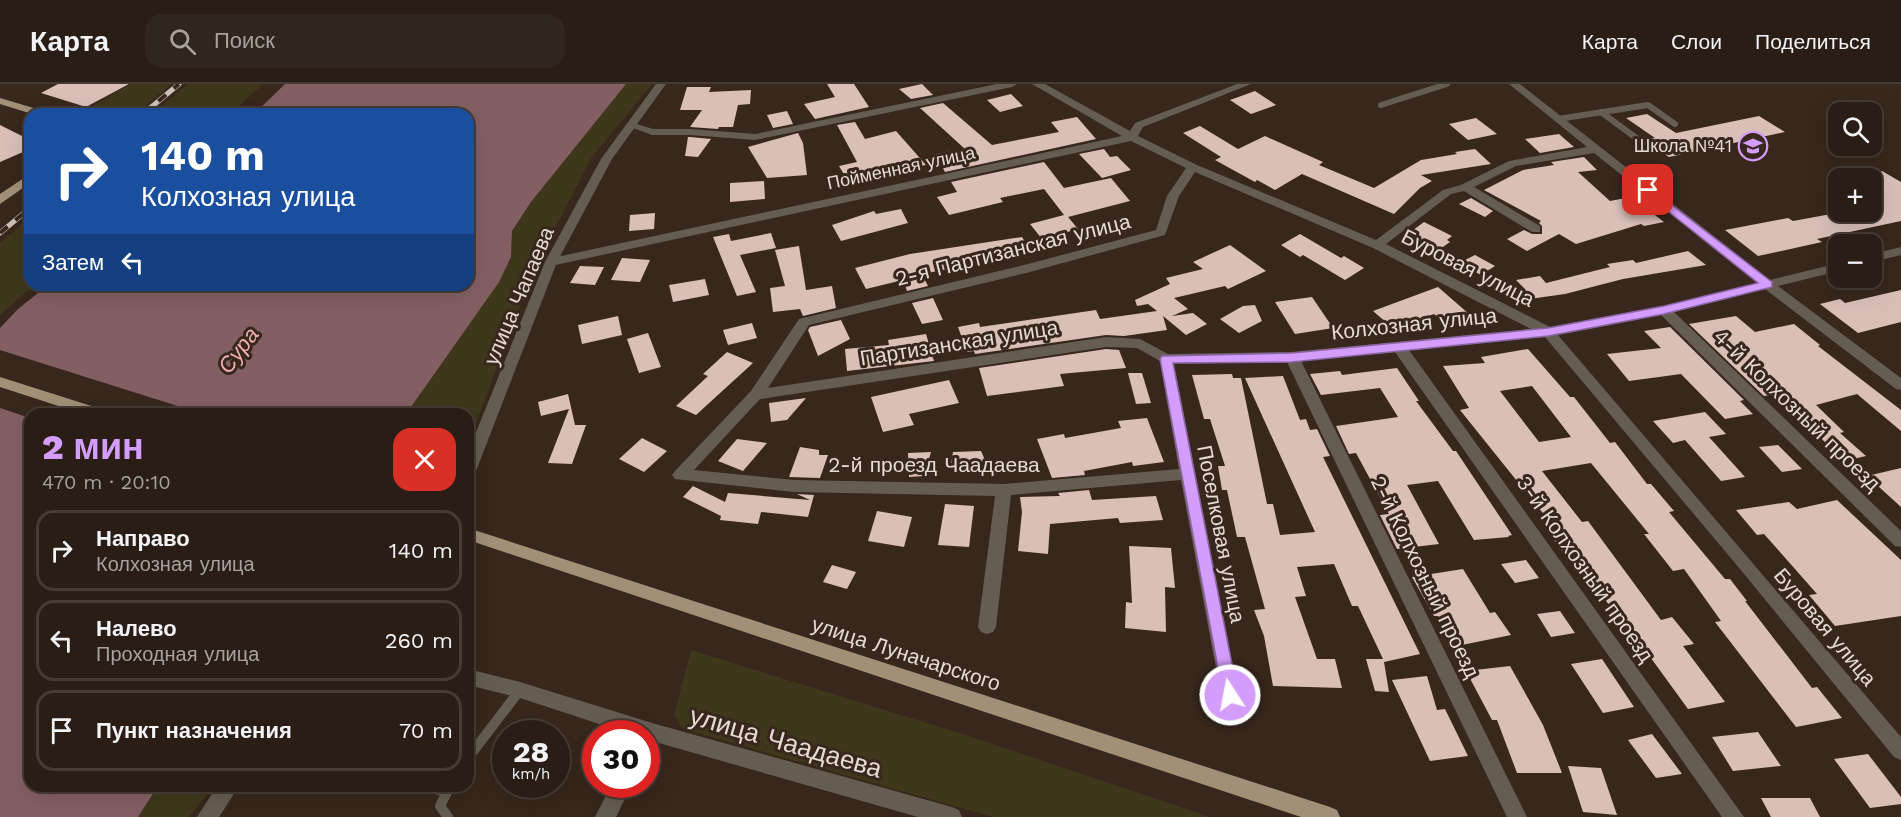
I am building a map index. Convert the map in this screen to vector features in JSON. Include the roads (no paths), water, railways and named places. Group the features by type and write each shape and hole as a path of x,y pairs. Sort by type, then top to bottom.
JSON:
{"main road":[{"path":"0,101 24,108"},
{"path":"0,200 24,182"},
{"path":"0,382 80,408"},
{"name":"улица Луначарского","path":"474,536 1330,817"}],"street":[{"name":"улица Чапаева","path":"474,456 551,262 608,159 661,84"},
{"path":"630,125 652,132 690,132 755,137 1012,84"},
{"name":"Буровая улица","path":"1037,84 1132,137 1193,166 1377,245 1548,332 1746,564 1901,751"},
{"name":"Пойменная улица","path":"551,262 1132,137 1139,125 1246,84"},
{"path":"1514,84 1768,285 1901,385"},
{"path":"1377,245 1447,192 1465,187 1514,163 1596,149"},
{"name":"2-я Партизанская улица","path":"756,395 804,322 1030,268 1161,232 1173,196 1193,166"},
{"path":"1465,187 1536,229"},
{"path":"1882,256 1901,251"},
{"name":"Колхозная улица","path":"1166,359 1292,357 1548,332 1664,310 1828,270"},
{"name":"4-й Колхозный проезд","path":"1664,310 1901,541"},
{"name":"Партизанская улица","path":"756,395 1106,342 1140,344 1166,359"},
{"name":"3-й Колхозный проезд","path":"1399,347 1734,817"},
{"name":"2-й Колхозный проезд","path":"1292,357 1517,817"},
{"name":"Поселковая улица","path":"1166,359 1234,717"},
{"name":"2-й проезд Чаадаева","path":"756,395 680,476 794,486 1004,490 1188,474"},
{"path":"987,627 1004,490"},
{"name":"улица Чаадаева","path":"474,678 520,690 604,720"},
{"name":"улица Чаадаева","path":"660,739 952,817"},
{"path":"207,817 225,792"},
{"path":"605,817 615,798"}],"lane":[{"path":"1381,105 1446,84"},
{"path":"1558,119 1648,105 1676,124"},
{"path":"1601,112 1639,140"},
{"path":"474,750 520,690"},
{"path":"447,792 440,806 448,817"}],"water":[{"name":"Сура","path":"285,84 626,84 531,202 512,231 511,257 499,282 410,408 24,408 24,792 154,792 138,817 0,817 0,328 18,309 40,291 474,291 474,108 260,108"}],"railway":[{"path":"150,108 179,84"},
{"path":"0,233 24,213"}],"place":[{"name":"Школа №41","path":"1753,146"}]}
